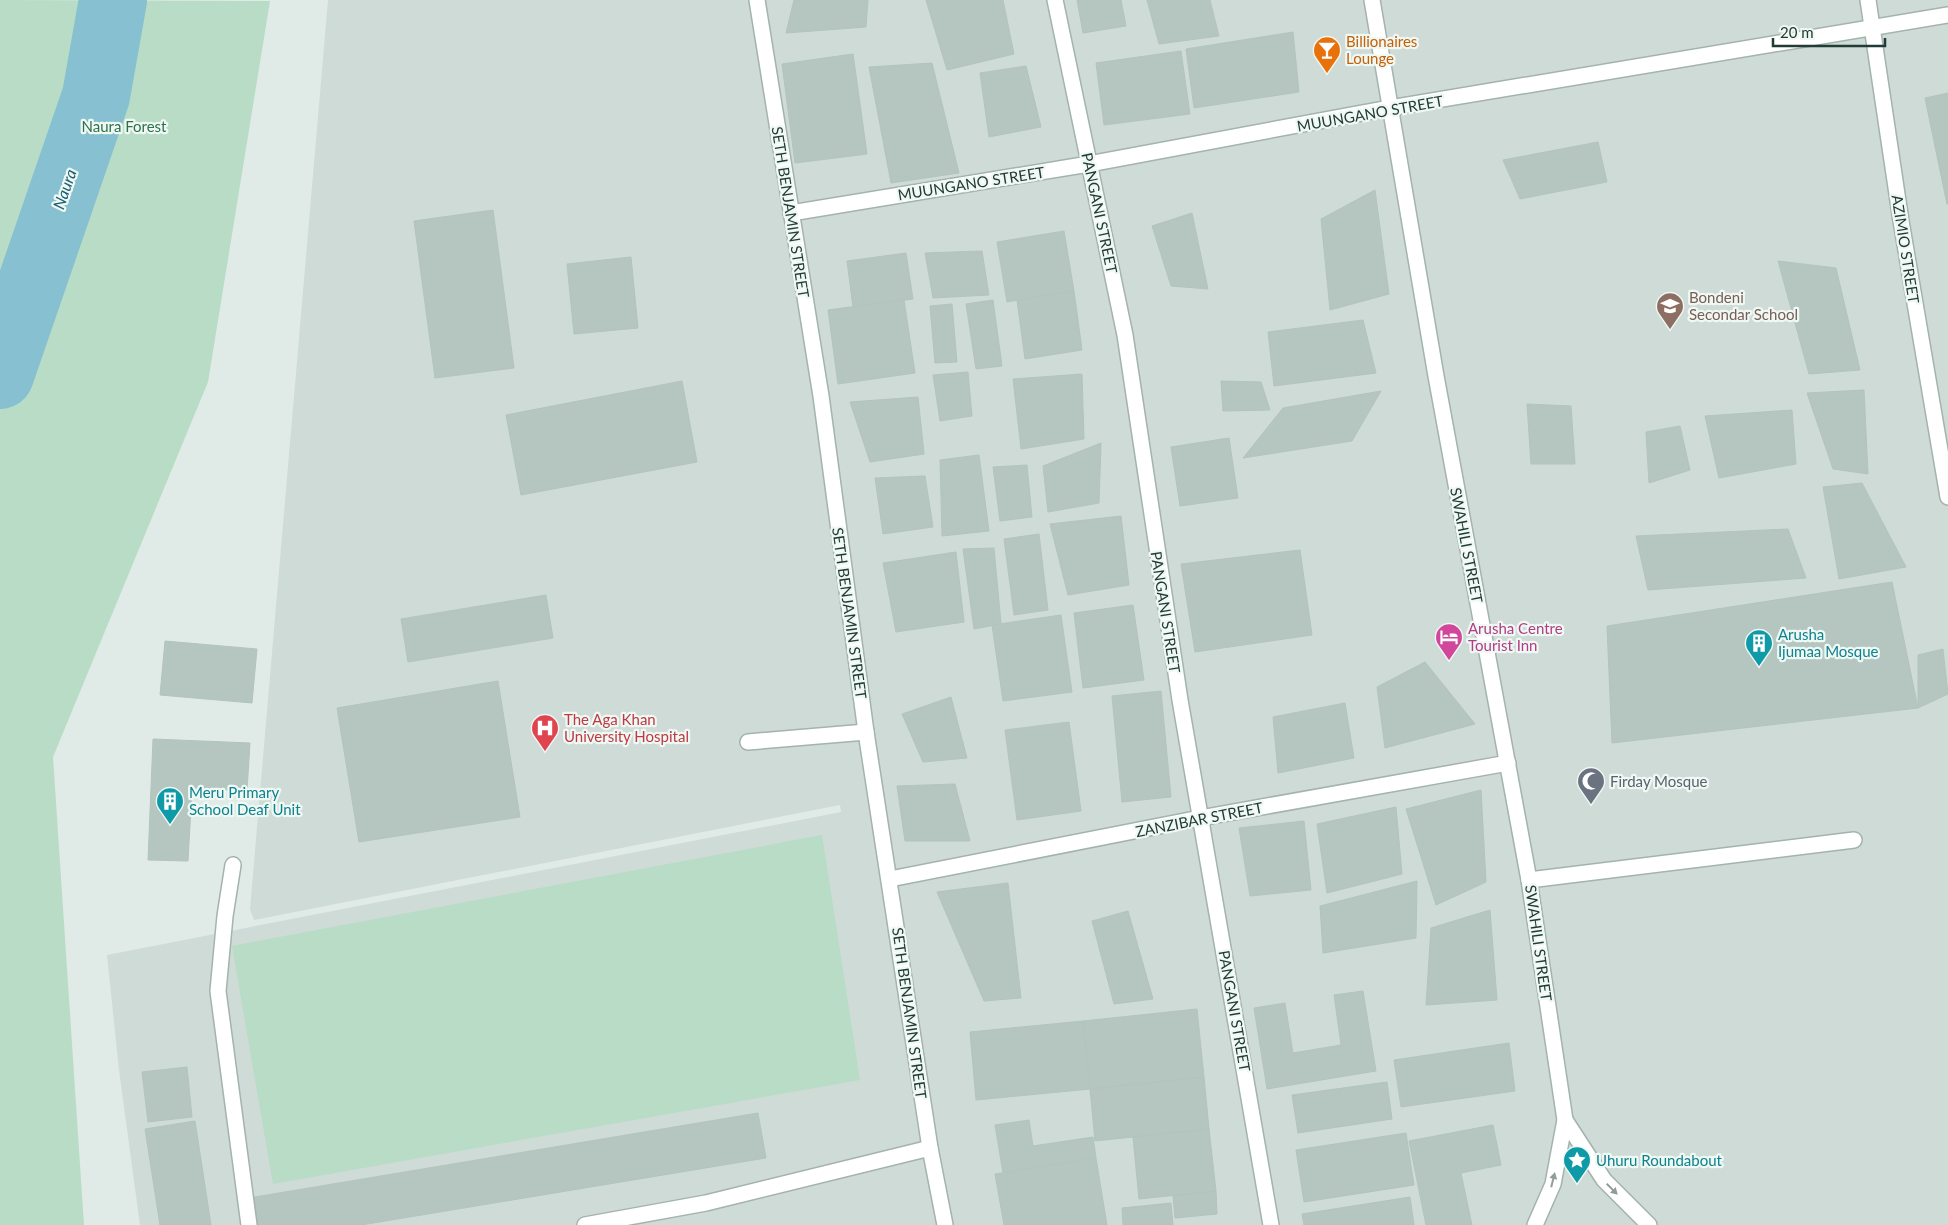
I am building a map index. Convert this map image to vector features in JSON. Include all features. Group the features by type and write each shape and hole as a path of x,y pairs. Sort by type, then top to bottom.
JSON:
{"street":[{"name":"SETH BENJAMIN STREET","path":"757,0 820,396 866,732 930,1148 945,1225"},
{"name":"PANGANI STREET","path":"1055,0 1125,335 1160,572 1200,818 1272,1225"},
{"name":"SWAHILI STREET","path":"1372,0 1436,376 1529,880 1565,1120 1553,1184 1535,1225"},
{"name":"AZIMIO STREET","path":"1868,0 1901,221 1948,497"},
{"name":"MUUNGANO STREET","path":"792,213 1089,164 1389,108 1948,15"},
{"path":"748,742 866,732"},
{"name":"ZANZIBAR STREET","path":"890,879 1200,818 1508,763"},
{"path":"1529,880 1854,840"},
{"path":"233,865 225,916 218,991 249,1225"},
{"name":"SWAHILI STREET","path":"1565,1120 1604,1180 1649,1225"},
{"path":"585,1225 706,1203 930,1148"}],"shaded area":[{"path":"328,0 1948,0 1948,1225 140,1225 119,1070 107,955 841,812 840,805 254,920 250,909"}],"green space":[{"name":"Naura Forest","path":"0,0 270,1 208,382 53,757 84,1225 0,1225"},
{"path":"822,835 860,1080 273,1184 232,946"}],"building":[{"path":"794,0 868,0 866,27 786,33"},
{"path":"926,0 1003,0 1014,54 947,70"},
{"path":"1077,0 1121,0 1126,26 1083,33"},
{"path":"1147,0 1210,0 1219,36 1159,44"},
{"path":"1293,32 1299,92 1194,108 1186,49"},
{"path":"1181,51 1190,114 1104,125 1096,63"},
{"path":"853,54 867,154 795,163 782,64"},
{"path":"932,63 959,173 891,183 869,67"},
{"path":"1026,66 1041,127 989,137 980,73"},
{"path":"1948,93 1948,204 1947,204 1925,98"},
{"path":"1598,142 1607,182 1520,199 1503,160"},
{"path":"1375,190 1389,294 1330,310 1321,219"},
{"path":"493,210 514,368 435,378 414,221"},
{"path":"1192,213 1208,289 1171,286 1152,226"},
{"path":"1064,231 1074,291 1007,302 997,242"},
{"path":"982,251 989,295 933,298 925,253"},
{"path":"906,253 913,299 853,307 847,261"},
{"path":"631,257 638,328 574,334 567,264"},
{"path":"1778,261 1836,268 1860,370 1809,374"},
{"path":"1074,291 1082,350 1025,359 1017,300"},
{"path":"904,300 915,373 838,384 828,310"},
{"path":"993,300 1002,366 976,369 966,304"},
{"path":"952,304 957,362 935,363 930,306"},
{"path":"1363,320 1376,373 1274,386 1268,332"},
{"path":"968,372 972,416 940,421 933,375"},
{"path":"1082,374 1084,439 1021,449 1013,379"},
{"path":"682,381 697,462 521,495 506,415"},
{"path":"1221,381 1261,382 1270,410 1223,411"},
{"path":"1864,390 1868,474 1833,469 1807,393"},
{"path":"1381,391 1352,441 1243,458 1283,408"},
{"path":"918,397 924,454 870,462 850,402"},
{"path":"1527,404 1571,406 1575,464 1531,464"},
{"path":"1792,410 1796,464 1719,478 1705,416"},
{"path":"1680,426 1690,470 1649,483 1646,432"},
{"path":"1229,438 1238,498 1180,506 1171,447"},
{"path":"1101,443 1099,503 1048,512 1043,466"},
{"path":"979,455 989,531 942,536 940,460"},
{"path":"1027,465 1032,517 1000,521 993,467"},
{"path":"925,476 933,527 883,534 875,478"},
{"path":"1862,483 1906,567 1839,579 1823,487"},
{"path":"1121,516 1129,585 1068,595 1050,524"},
{"path":"1788,529 1806,578 1648,590 1636,536"},
{"path":"1039,534 1048,610 1014,615 1004,539"},
{"path":"994,548 1001,624 974,629 963,549"},
{"path":"1300,550 1312,635 1195,652 1181,564"},
{"path":"956,552 964,622 896,632 883,563"},
{"name":"Arusha Ijumaa Mosque","path":"1892,582 1918,708 1612,743 1607,626"},
{"path":"546,595 553,638 408,662 401,619"},
{"path":"1133,605 1144,680 1083,688 1074,613"},
{"path":"1061,615 1072,692 1003,701 992,625"},
{"path":"165,641 257,649 252,703 160,695"},
{"path":"1943,649 1948,694 1918,708 1918,655"},
{"path":"1425,662 1475,724 1385,748 1377,687"},
{"path":"498,681 520,817 359,842 337,708"},
{"path":"1161,691 1171,797 1122,802 1112,696"},
{"path":"951,697 967,758 923,762 902,714"},
{"path":"1345,703 1354,758 1278,773 1273,717"},
{"path":"1069,722 1081,811 1017,820 1005,730"},
{"name":"Meru Primary School Deaf Unit","path":"153,739 250,743 247,791 192,788 188,861 148,860"},
{"path":"955,784 970,841 905,841 897,786"},
{"path":"1481,790 1486,882 1436,905 1406,809"},
{"path":"1396,807 1402,874 1327,893 1317,824"},
{"path":"1304,821 1311,890 1250,896 1239,828"},
{"path":"1417,881 1416,938 1323,953 1320,906"},
{"path":"1008,883 1021,998 984,1001 937,892"},
{"path":"1490,910 1497,1000 1426,1005 1431,928"},
{"path":"1128,911 1153,999 1114,1004 1092,921"},
{"path":"1363,991 1376,1071 1267,1089 1254,1008 1285,1003 1293,1053 1341,1045 1334,995"},
{"path":"1197,1009 1204,1077 1090,1089 1083,1021"},
{"path":"1083,1021 1090,1089 976,1100 970,1032"},
{"path":"1509,1043 1515,1091 1401,1107 1394,1060"},
{"path":"187,1067 192,1117 148,1122 142,1072"},
{"path":"1204,1077 1209,1129 1095,1141 1090,1089"},
{"path":"1387,1082 1392,1119 1298,1133 1292,1095"},
{"path":"758,1113 766,1158 361,1225 254,1225 249,1198"},
{"path":"1029,1120 1033,1146 1093,1137 1096,1158 1003,1173 995,1125"},
{"path":"195,1121 211,1225 160,1225 145,1129"},
{"path":"1493,1125 1501,1165 1461,1173 1472,1225 1426,1225 1409,1141"},
{"path":"1209,1129 1216,1191 1139,1199 1133,1137"},
{"path":"1406,1133 1414,1185 1304,1202 1296,1150"},
{"path":"1096,1158 1107,1225 1004,1225 995,1174"},
{"path":"1216,1191 1217,1214 1175,1218 1173,1196"},
{"path":"1410,1197 1414,1225 1304,1225 1302,1214"},
{"path":"1171,1203 1173,1225 1123,1225 1122,1208"}],"waterway":[{"name":"Naura","path":"0,375 96,96 113,0"}],"place":[{"name":"Billionaires Lounge","path":"1327,74"},
{"name":"Bondeni Secondar School","path":"1670,330"},
{"name":"Arusha Centre Tourist Inn","path":"1449,661"},
{"name":"Arusha Ijumaa Mosque","path":"1759,667"},
{"name":"The Aga Khan University Hospital","path":"545,752"},
{"name":"Firday Mosque","path":"1591,805"},
{"name":"Meru Primary School Deaf Unit","path":"170,825"},
{"name":"Uhuru Roundabout","path":"1577,1184"}]}
